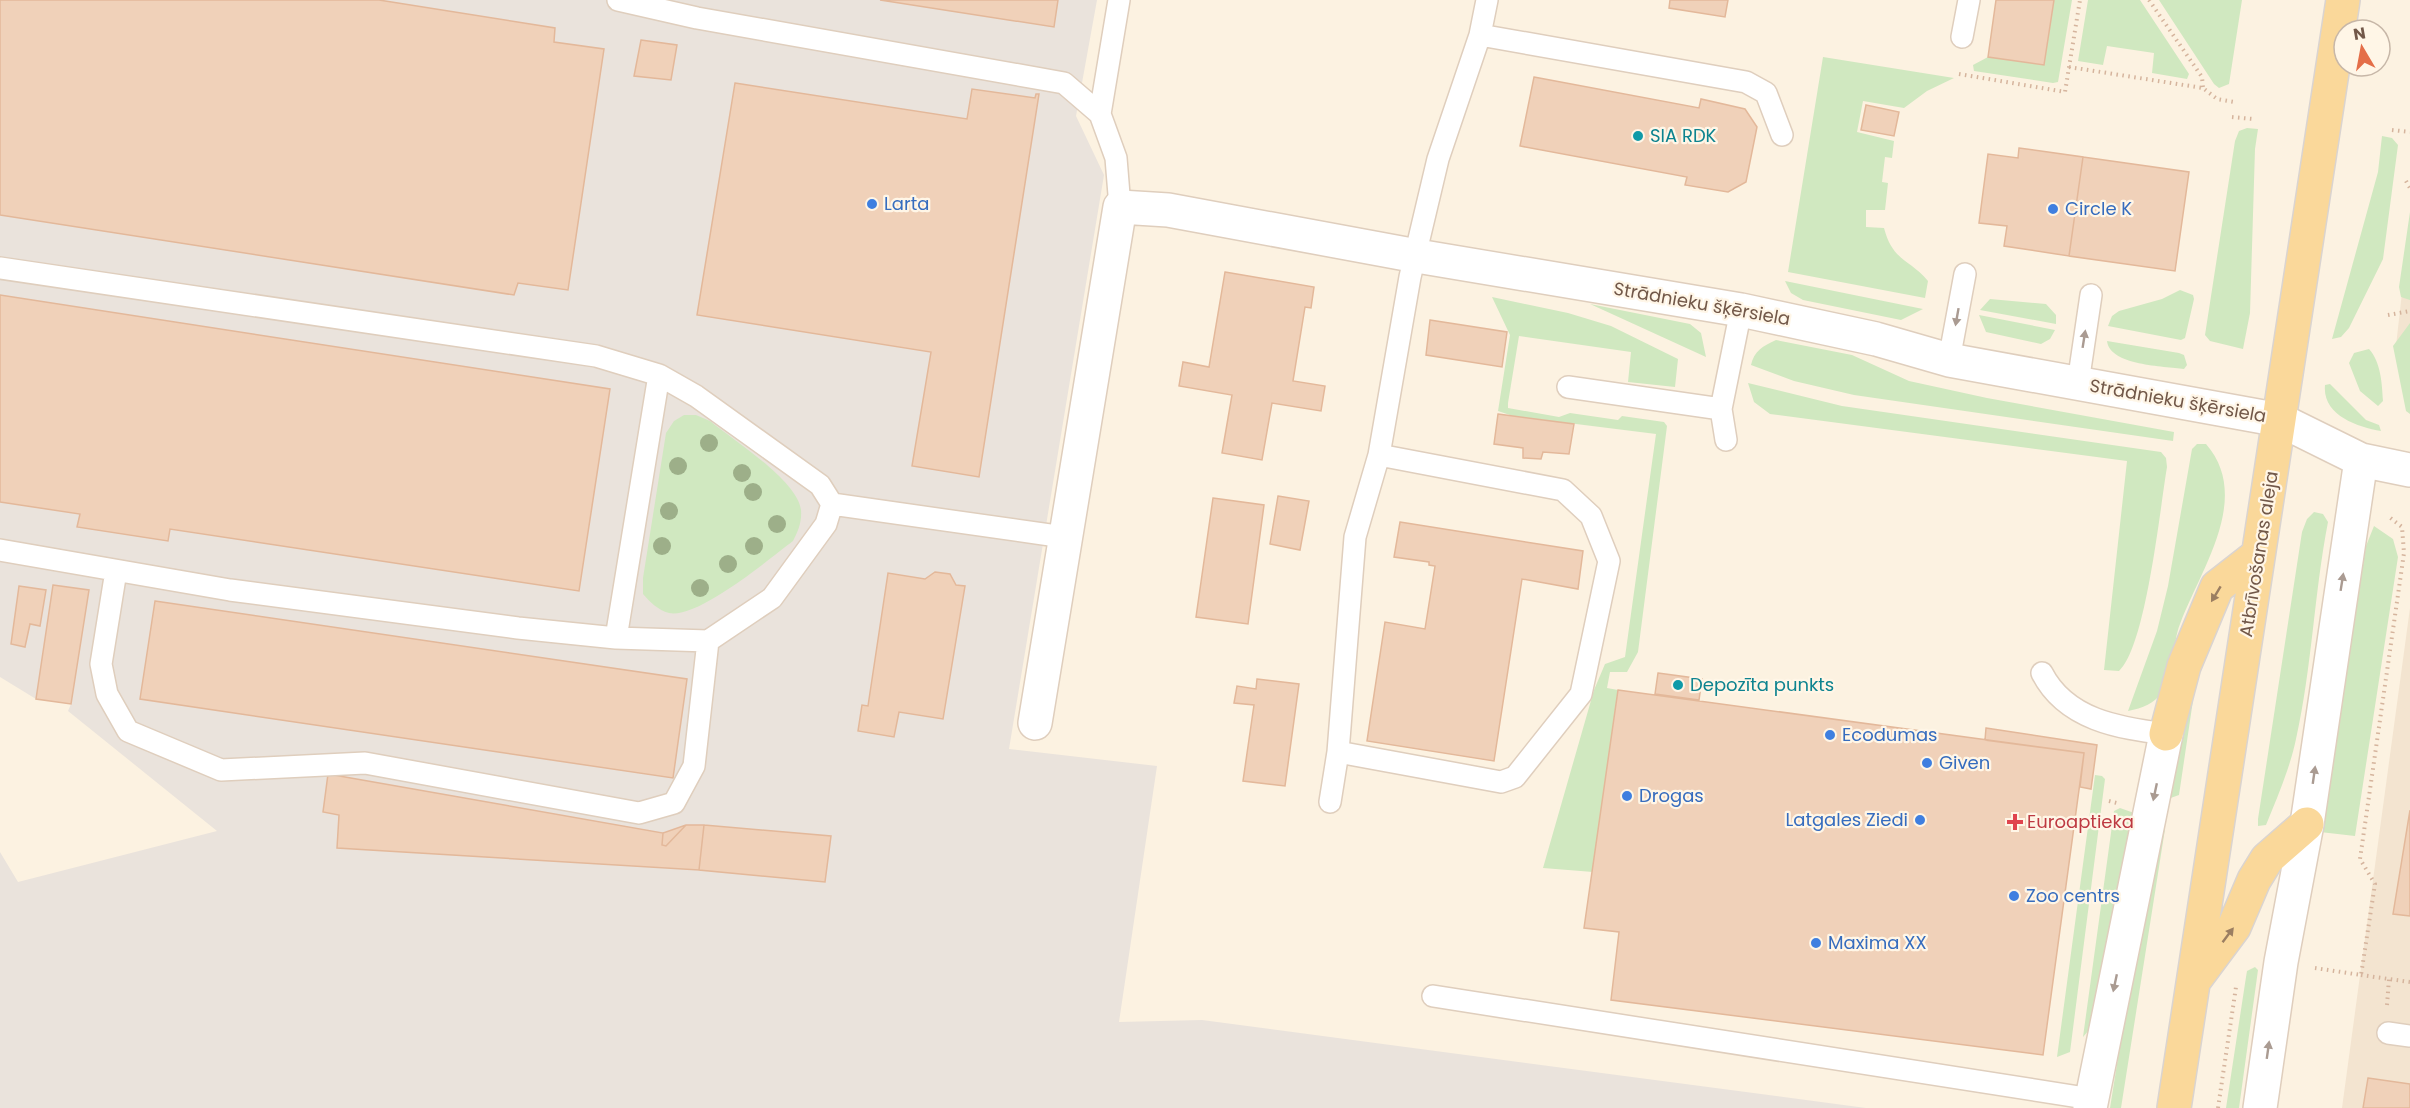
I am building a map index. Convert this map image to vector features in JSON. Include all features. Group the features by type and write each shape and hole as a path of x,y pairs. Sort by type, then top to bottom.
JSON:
{"main road":[{"name":"Atbrīvošanas aleja","path":"2174,1108 2343,0"},
{"path":"2166,735 2184,666 2217,587 2259,555"},
{"path":"2193,981 2234,927 2254,880 2267,859 2307,824"}],"street":[{"name":"Strādnieku šķērsiela","path":"1120,207 1168,210 1417,256 1741,310 1876,339 1949,360 2280,420 2361,460 2410,470"},
{"path":"1035,723 1120,207"},
{"path":"2260,1108 2281,962 2307,824 2361,460"},
{"path":"2091,1104 2166,735"}],"lane":[{"path":"618,0 697,18 1064,83 1100,114 1116,158 1120,207"},
{"path":"1100,114 1119,0"},
{"path":"1330,802 1338,753 1355,537 1379,455 1410,277 1417,256 1438,159 1480,35 1487,0"},
{"path":"1962,37 1969,0"},
{"path":"1480,35 1746,82 1766,93 1782,135"},
{"path":"0,268 596,356 659,375 732,420 820,485 832,504 826,524 772,598 708,641 616,638 518,628 242,592 0,550"},
{"path":"1949,360 1965,274"},
{"path":"2078,383 2091,295"},
{"path":"1726,440 1720,409 1741,310"},
{"path":"616,638 659,375"},
{"path":"1568,387 1720,409"},
{"path":"1338,753 1502,782 1515,777 1581,694 1609,561 1591,516 1563,490 1379,455"},
{"path":"832,504 1064,537"},
{"path":"116,571 101,664 107,694 128,731 221,770 365,763 639,813 674,803 694,766 708,641"},
{"path":"2042,673 2058,695 2097,721 2166,735"},
{"path":"1433,996 2091,1104"},
{"path":"2388,1033 2410,1036"}],"path":[{"path":"1959,74 2065,92 2080,0"},
{"path":"2149,0 2202,77 2203,88"},
{"path":"2069,67 2203,88 2217,99 2234,102"},
{"path":"2232,117 2253,119"},
{"path":"2392,129 2410,132"},
{"path":"2406,181 2410,188"},
{"path":"2388,315 2410,311"},
{"path":"2361,975 2375,884 2360,859 2404,553 2402,527 2387,516"},
{"path":"2281,962 2410,982"},
{"path":"2218,1108 2236,985"}],"shaded area":[{"path":"0,0 1097,0 1076,116 1104,175 1009,749 1157,766 1119,1022 1202,1020 1866,1108 0,1108 0,852 18,882 217,831 68,711 71,704 36,699 0,677"},
{"path":"2410,221 2410,395 2396,346"},
{"path":"2410,608 2410,1108 2342,1108"}],"green space":[{"path":"2054,0 2072,0 2058,82 1974,71 1973,65 1988,57 2044,65"},
{"path":"2088,0 2140,0 2189,74 2187,79 2152,73 2154,53 2107,46 2103,65 2078,61"},
{"path":"2159,0 2242,0 2229,84 2219,88 2214,84"},
{"path":"1823,57 1954,78 1927,91 1904,108 1863,101 1857,132 1894,141 1892,158 1885,157 1882,182 1888,183 1885,210 1866,210 1866,227 1884,228 1892,248 1928,281 1925,298 1788,272"},
{"path":"2247,128 2258,129 2255,149 2250,313 2243,349 2210,341 2205,335 2235,141 2239,131"},
{"path":"2382,136 2392,138 2398,145 2383,259 2349,328 2341,337 2332,339 2378,172"},
{"path":"2410,212 2410,300 2401,297 2399,287"},
{"path":"1785,281 1923,309 1901,320 1803,300 1791,293"},
{"path":"2180,290 2193,295 2194,299 2185,338 2181,340 2108,326 2112,316 2119,311 2162,299"},
{"path":"1492,297 1568,313 1611,326 1678,359 1675,387 1628,382 1631,352 1519,336 1508,408 1559,417 1570,413 1618,420 1622,416 1664,422 1667,426 1638,652 1627,672 1610,672 1607,688 1618,690 1593,872 1543,868 1594,690 1605,664 1625,657 1656,434 1513,416 1498,411 1510,335"},
{"path":"1990,299 2046,304 2056,315 2056,324 1980,310"},
{"path":"1590,304 1690,324 1701,333 1706,357"},
{"path":"1979,315 2055,330 2050,339 2041,344 1986,332"},
{"path":"2410,323 2410,414 2406,411 2393,346"},
{"path":"1776,340 1852,355 1909,381 1987,398 2174,432 2173,441 1854,395 1794,381 1751,365 1754,356 1760,350"},
{"path":"2107,341 2179,353 2184,355 2187,365 2184,369 2127,360 2117,356 2110,349"},
{"path":"2369,349 2376,360 2381,381 2383,401 2378,406 2360,391 2349,363 2354,353"},
{"path":"1748,383 1842,406 2161,452 2166,458 2167,467 2144,607 2129,657 2119,671 2104,670 2127,461 1770,414 1754,402"},
{"path":"2330,384 2366,420 2379,425 2381,431 2352,423 2335,412 2326,395 2325,385"},
{"path":"684,415 696,415 710,421 763,461 797,498 801,518 793,541 733,586 697,607 669,613 651,603 643,594 643,578 666,433 674,421"},
{"path":"2197,444 2206,444 2219,465 2225,487 2224,510 2218,534 2180,624 2167,684 2152,702 2128,711 2157,631 2168,586 2192,449"},
{"path":"2314,512 2323,514 2328,522 2301,712 2283,783 2266,825 2258,826 2302,532 2307,519"},
{"path":"2374,526 2393,539 2398,557 2355,836 2320,832 2366,546"},
{"path":"2195,687 2179,795 2165,800"},
{"path":"2095,775 2105,779 2070,1052 2057,1057"},
{"path":"2120,808 2137,814 2089,1030 2083,1037 2114,811"},
{"path":"2164,823 2165,829 2121,1108 2110,1108 2141,914"},
{"path":"2255,967 2258,970 2239,1108 2226,1108 2247,971"}],"building":[{"path":"0,0 379,0 555,28 554,42 604,49 568,290 518,283 514,295 0,215"},
{"path":"880,0 1058,0 1054,27"},
{"path":"1670,0 1728,0 1725,17 1669,8"},
{"path":"1996,0 2054,0 2044,65 1988,57"},
{"path":"641,40 677,45 671,80 634,76"},
{"name":"SIA RDK","path":"1534,77 1699,108 1701,99 1745,109 1757,127 1746,182 1728,192 1685,185 1687,177 1520,146"},
{"path":"735,83 967,119 972,89 1035,98 1036,94 1039,94 979,477 912,466 931,352 697,315"},
{"path":"1866,105 1899,112 1894,136 1861,130"},
{"path":"2019,148 2083,157 2069,256 2004,246 2007,226 1979,223 1988,154 2018,158"},
{"path":"2083,157 2189,172 2175,271 2069,256"},
{"path":"1225,272 1314,287 1311,308 1305,307 1293,381 1325,386 1321,411 1272,403 1262,460 1222,453 1232,395 1179,386 1183,362 1209,367"},
{"path":"0,295 610,389 579,591 170,529 168,541 77,527 80,514 0,502"},
{"path":"1430,320 1507,332 1502,367 1426,355"},
{"path":"1498,414 1574,424 1569,454 1543,452 1541,459 1523,458 1523,448 1494,444"},
{"path":"1278,496 1309,501 1300,550 1270,544"},
{"path":"1213,498 1264,505 1248,624 1196,617"},
{"path":"1400,522 1583,551 1578,589 1522,579 1494,761 1367,741 1385,622 1425,629 1435,566 1429,565 1429,562 1394,557"},
{"path":"935,572 950,574 956,585 965,586 943,719 899,712 894,737 858,731 862,705 868,706 888,573 925,579"},
{"path":"53,585 89,590 71,704 36,699"},
{"path":"19,586 46,590 40,626 30,624 25,647 11,644"},
{"path":"155,601 687,679 673,778 140,699"},
{"name":"Depozīta punkts","path":"1658,673 1702,679 1699,700 1655,694"},
{"path":"1257,679 1299,684 1285,786 1243,781 1254,705 1234,703 1237,686 1256,689"},
{"path":"1618,690 2084,753 2043,1055 1611,1000 1619,932 1584,928"},
{"path":"1986,728 2097,745 2091,789 2080,787 2084,753 1985,740"},
{"path":"328,774 663,833 662,845 666,846 686,825 704,825 699,870 337,848 339,815 323,812"},
{"path":"2410,810 2410,916 2393,914"},
{"path":"686,825 666,846 662,845 663,833"},
{"path":"704,825 831,836 825,882 699,870"},
{"path":"2368,1078 2410,1084 2410,1108 2363,1108"}],"place":[{"name":"SIA RDK","path":"1638,136"},
{"name":"Larta","path":"872,204"},
{"name":"Circle K","path":"2053,209"},
{"name":"Depozīta punkts","path":"1678,685"},
{"name":"Ecodumas","path":"1830,735"},
{"name":"Given","path":"1927,763"},
{"name":"Drogas","path":"1627,796"},
{"name":"Latgales Ziedi","path":"1920,820"},
{"name":"Euroaptieka","path":"2015,822"},
{"name":"Zoo centrs","path":"2014,896"},
{"name":"Maxima XX","path":"1816,943"}]}
